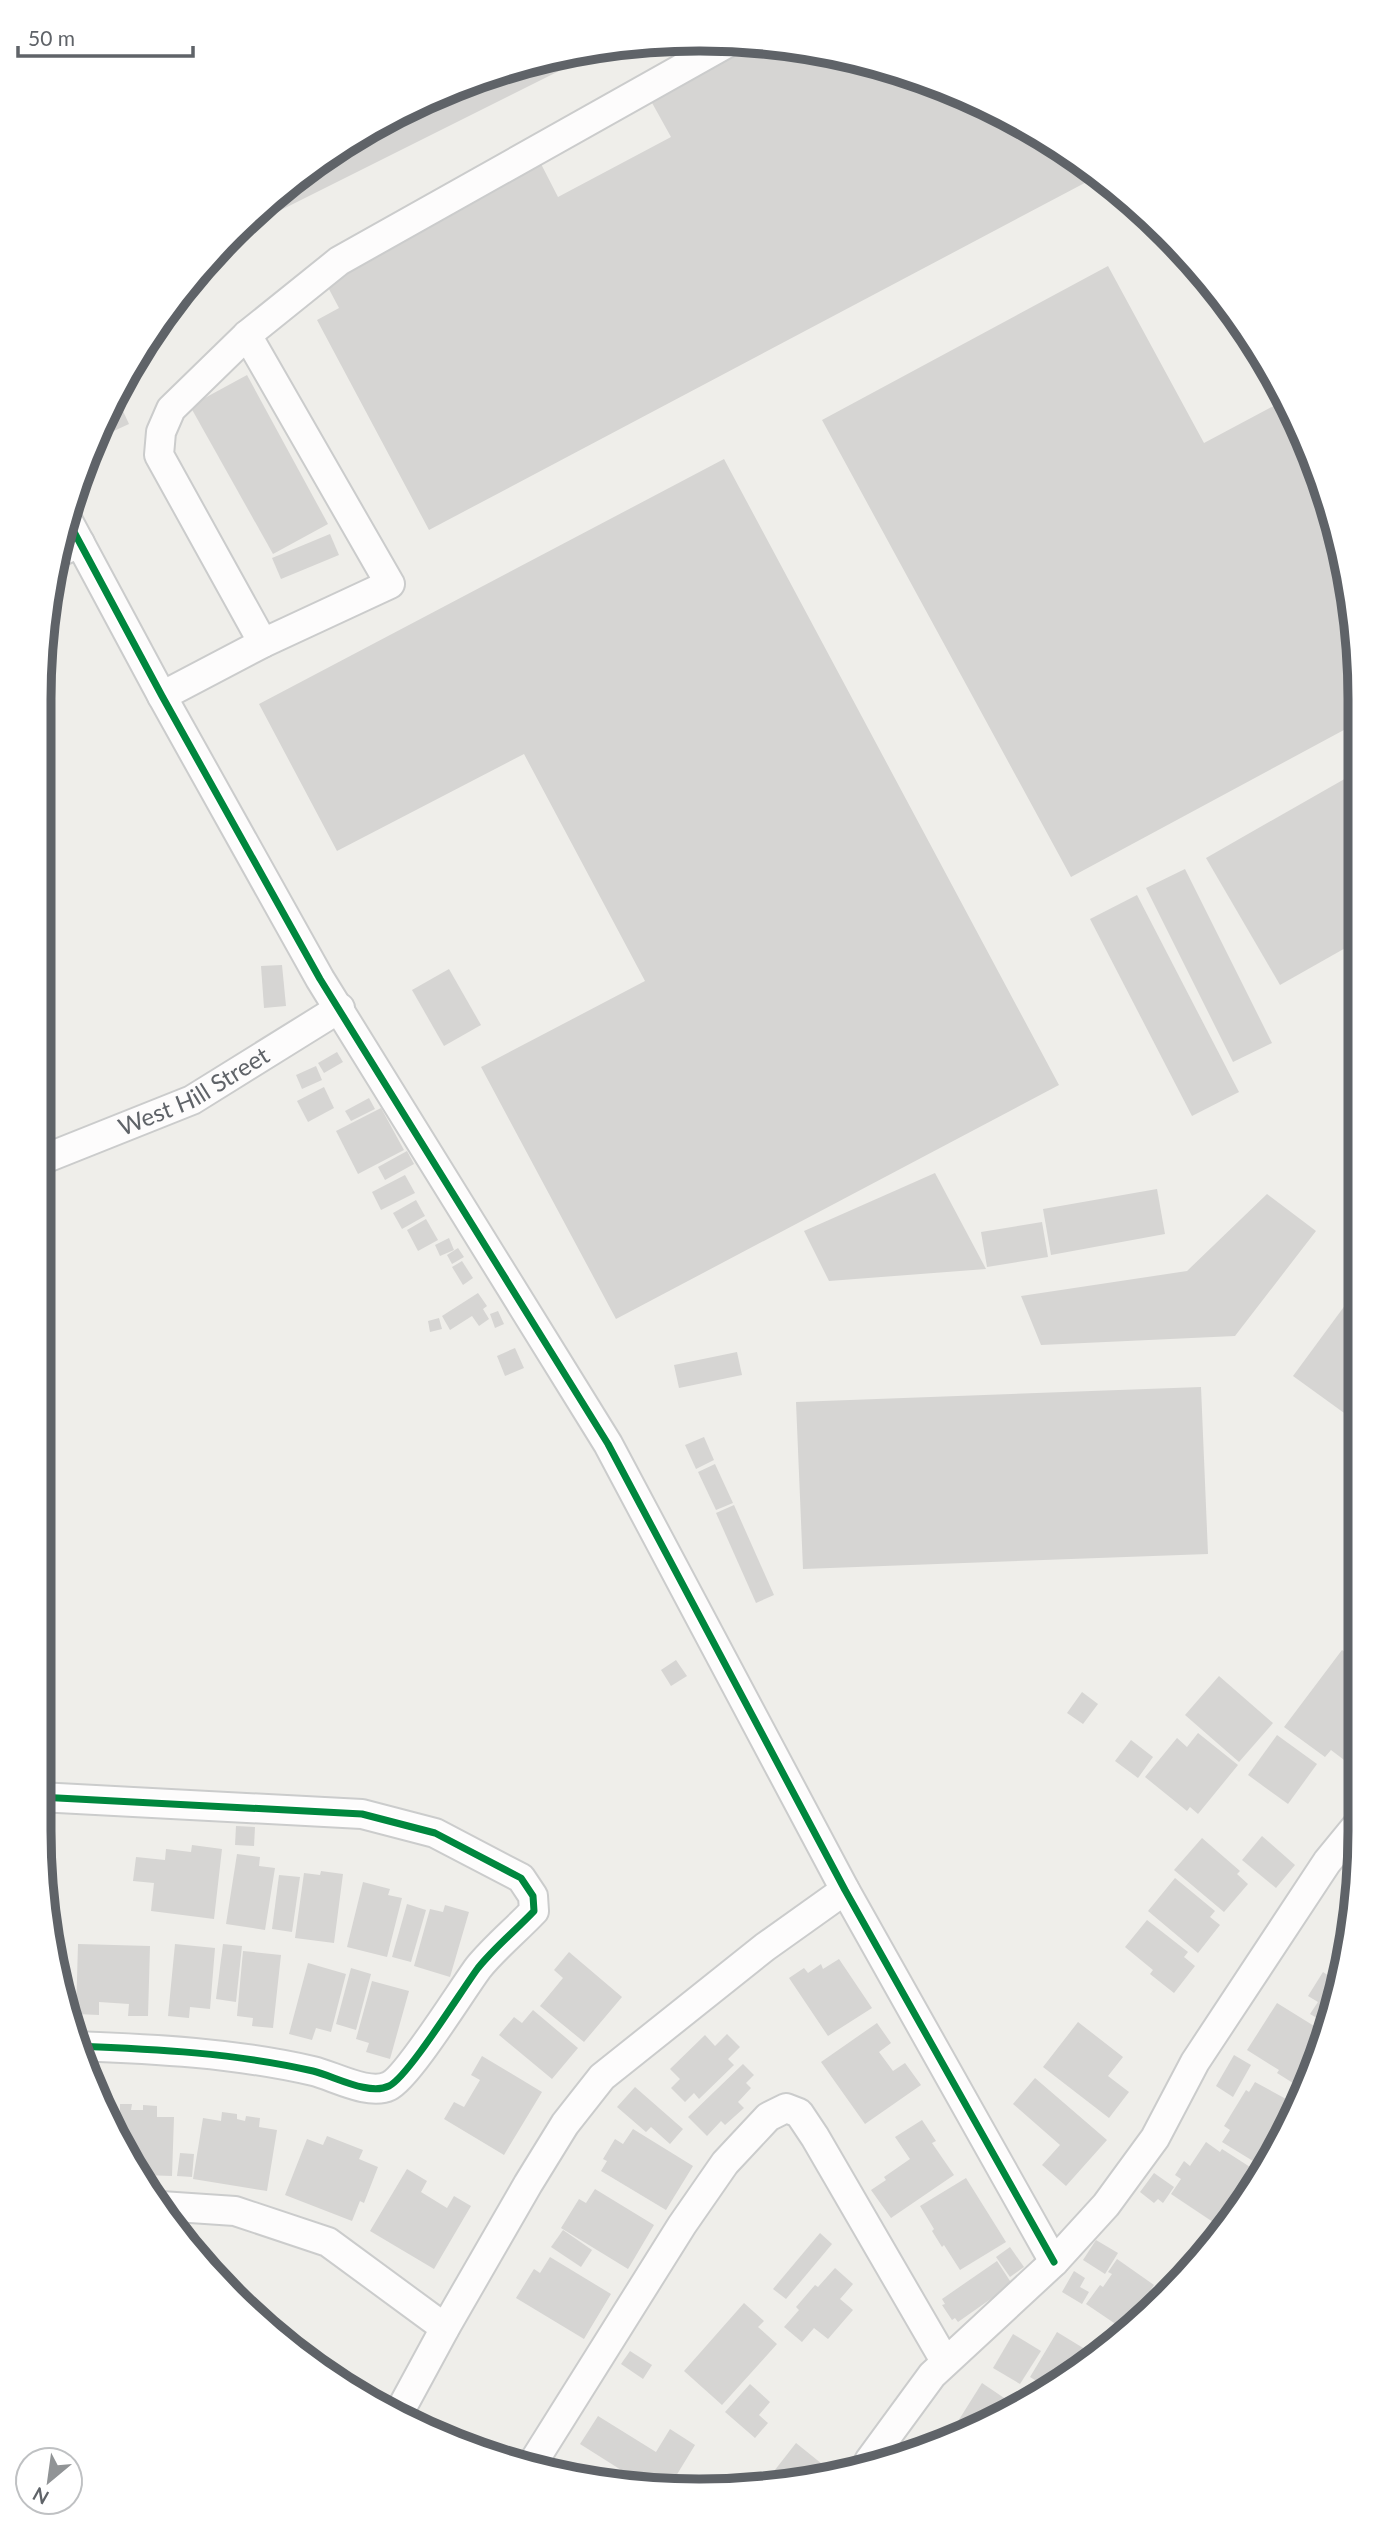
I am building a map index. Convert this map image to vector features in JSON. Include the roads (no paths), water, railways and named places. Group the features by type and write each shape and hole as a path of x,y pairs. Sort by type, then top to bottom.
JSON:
{"street":[{"path":"262,643 159,455 161,432 171,409 247,335 339,261 712,51"},
{"path":"162,696 262,643 390,584 247,335"},
{"path":"69,548 162,696 320,979 608,1444 845,1890 1054,2262"},
{"name":"West Hill Street","path":"51,1156 192,1100 340,1008"},
{"path":"51,1798 362,1814 435,1833 521,1878 533,1896 534,1911 480,1966 410,2064 391,2086 375,2091 314,2071 232,2056 88,2047"},
{"path":"873,2455 945,2361 1054,2262 1106,2206 1155,2138 1195,2062 1327,1862 1348,1837"},
{"path":"402,2406 444,2328 553,2144 602,2077 765,1947 845,1890"},
{"path":"536,2458 682,2225 725,2163 768,2117 786,2108 799,2113 815,2137 945,2361"},
{"path":"172,2207 235,2211 328,2242 444,2328"}]}
